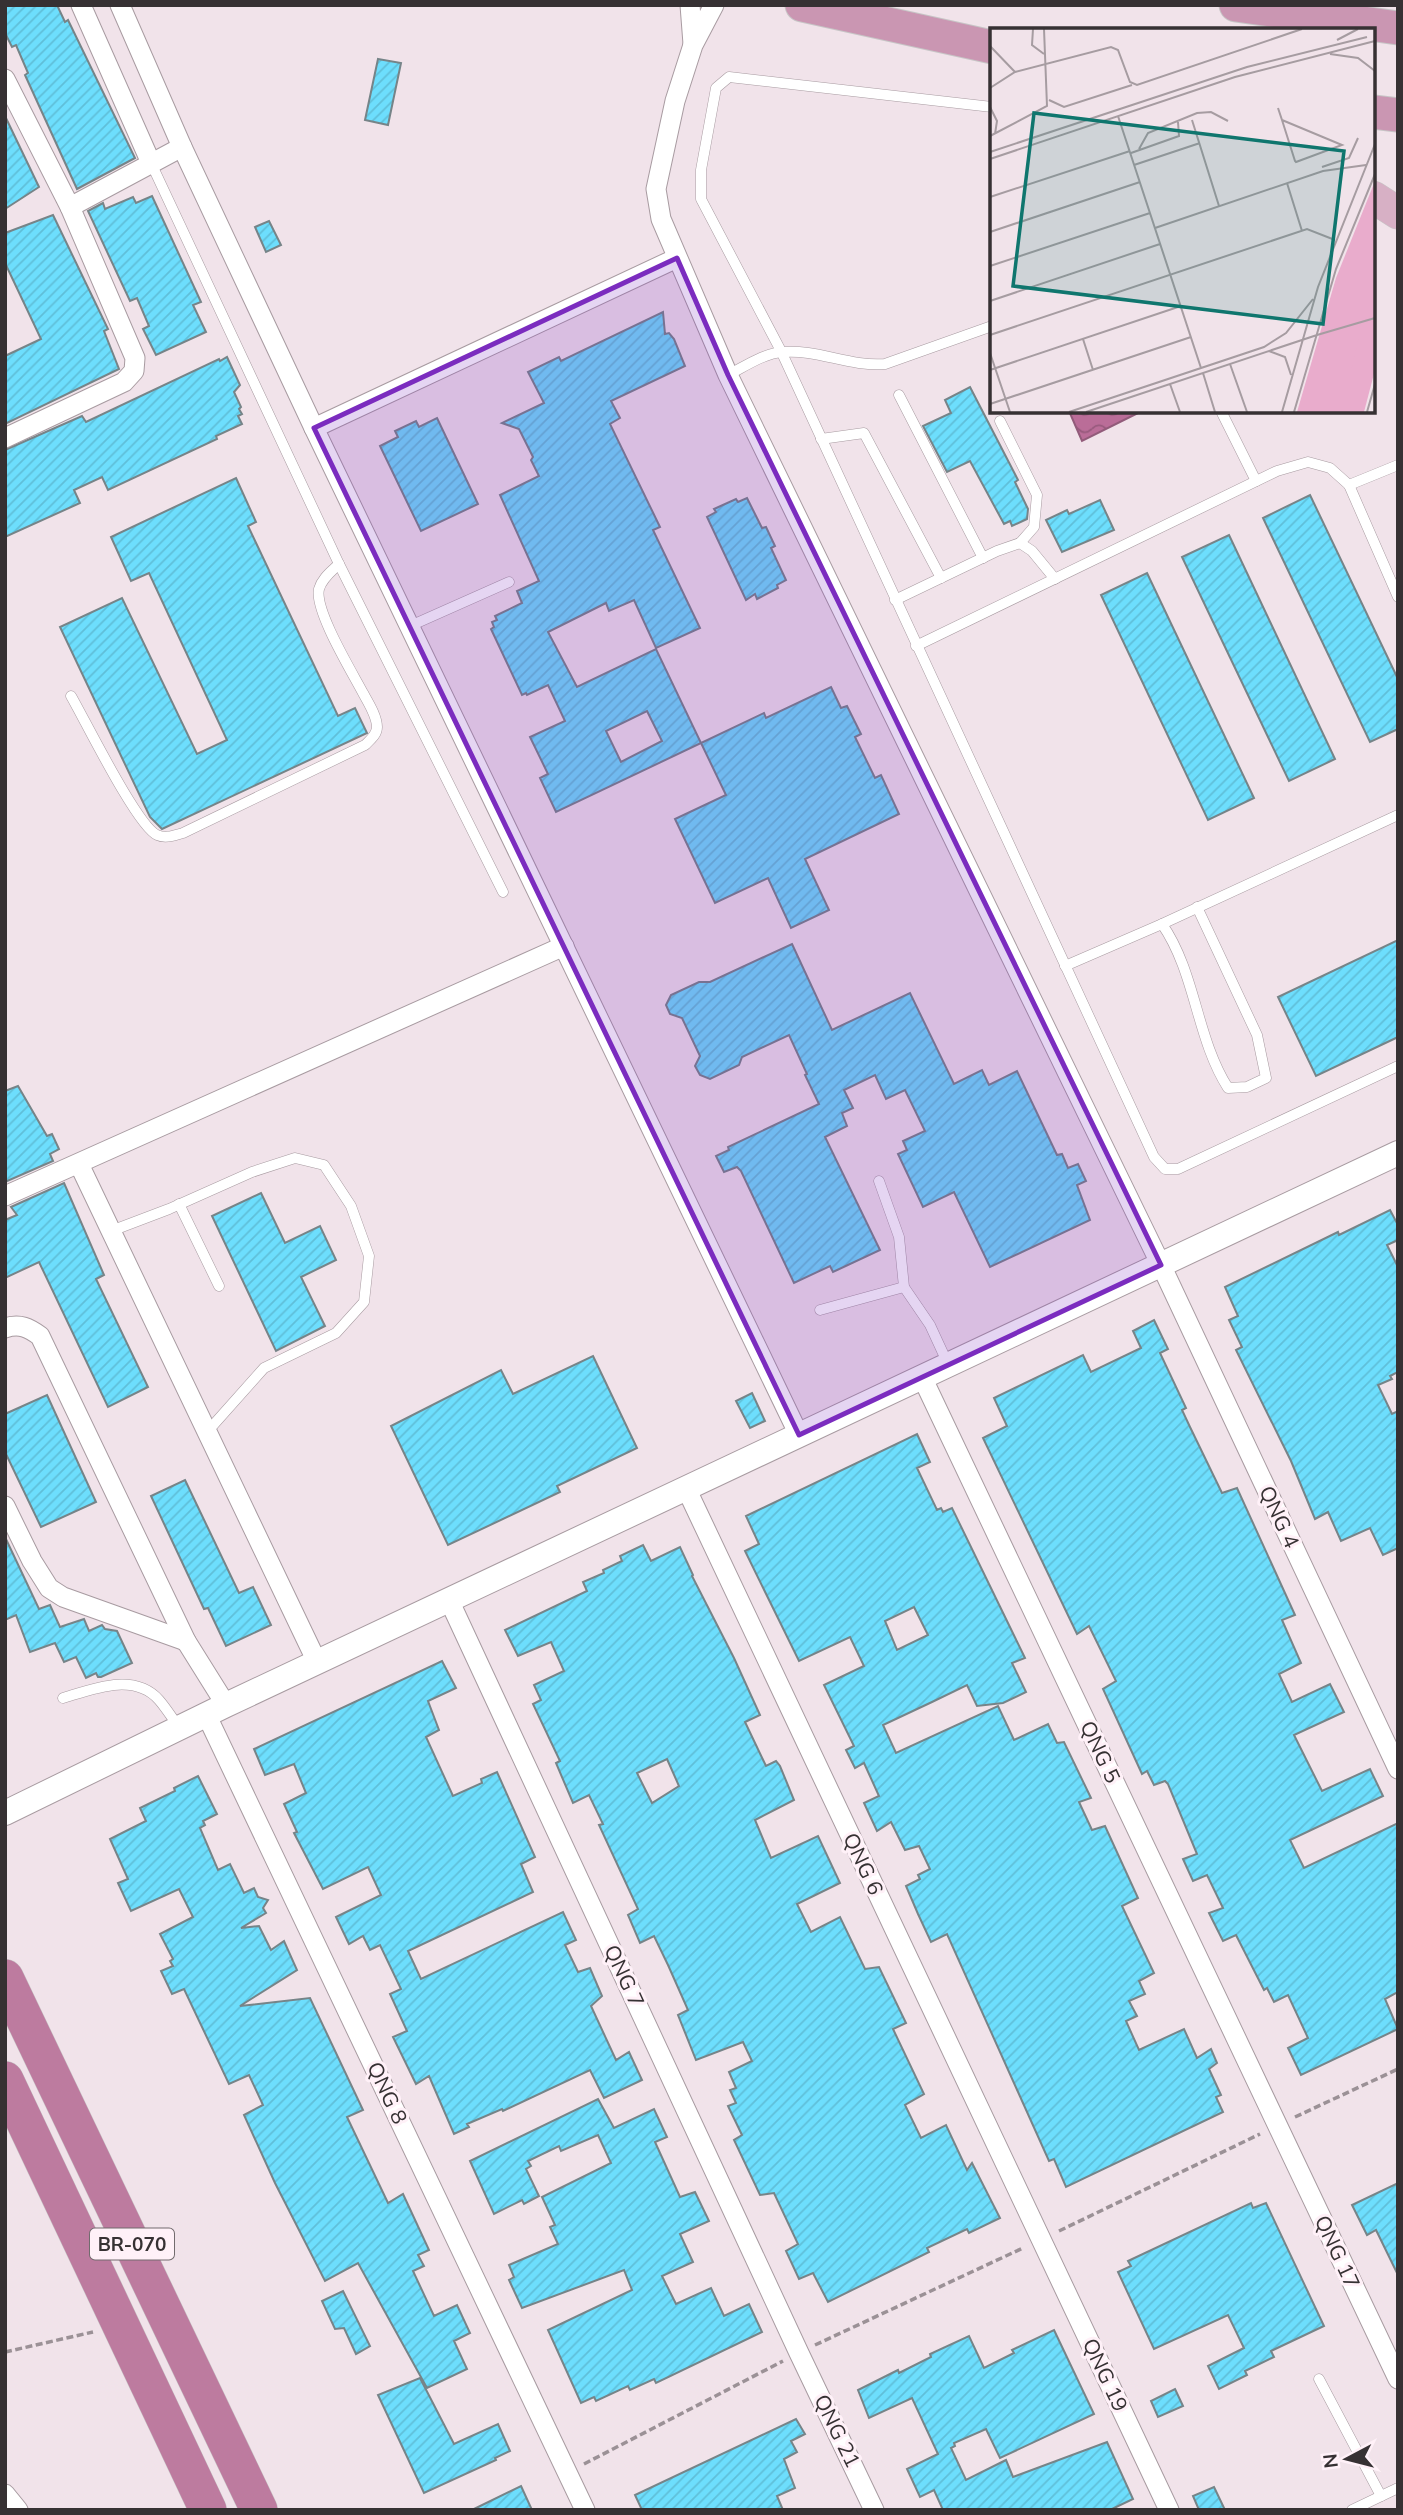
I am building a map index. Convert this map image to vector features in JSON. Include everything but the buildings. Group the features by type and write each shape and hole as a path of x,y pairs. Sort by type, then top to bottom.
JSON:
{"highway":[{"path":"802,5 990,47"},
{"path":"1236,5 1398,28"},
{"path":"1375,112 1398,116"},
{"name":"BR-070","path":"5,1978 259,2510"},
{"name":"BR-070","path":"5,2080 208,2510"}],"main road":[{"path":"1375,198 1398,213"}],"street":[{"path":"80,5 150,163"},
{"path":"120,5 182,147 314,428 799,1435"},
{"path":"690,5 693,45"},
{"path":"693,45 714,5"},
{"name":"QNG 4","path":"693,45 676,102 656,189 660,219 728,375 1161,1265 1398,1769"},
{"path":"5,79 70,207 135,358 134,371 124,382 5,438"},
{"path":"70,207 182,147"},
{"path":"314,428 677,258"},
{"path":"5,1196 564,946"},
{"path":"5,1813 216,1709 1398,1153"},
{"path":"79,1164 317,1662"},
{"name":"QNG 8","path":"5,1328 13,1325 27,1327 40,1336 186,1641 585,2510"},
{"name":"QNG 5","path":"922,1377 1277,2126"},
{"name":"QNG 6","path":"686,1488 1041,2240"},
{"path":"5,1506 32,1561 49,1588 63,1597 186,1641"},
{"name":"QNG 7","path":"449,1600 799,2353"},
{"name":"QNG 17","path":"1277,2126 1398,2379"},
{"name":"QNG 19","path":"1041,2240 1169,2510"},
{"name":"QNG 21","path":"799,2353 874,2510"},
{"path":"5,2494 18,2510"}],"lane":[{"path":"990,107 729,77 716,88 701,170 701,199 781,351 1154,1157 1165,1169 1178,1169 1398,1066"},
{"path":"150,163 339,564 503,892"},
{"path":"728,375 781,351 812,353 872,365 884,364 990,327"},
{"path":"899,394 983,558"},
{"path":"1222,413 1256,481"},
{"path":"895,600 1020,543 1034,527 1037,495 1000,421"},
{"path":"821,439 864,433 941,578"},
{"path":"916,646 1277,471 1308,462 1330,468 1349,485 1398,597"},
{"path":"1349,485 1398,465"},
{"path":"1020,543 1032,551 1055,579"},
{"path":"71,696 139,817 155,835 167,837 183,833 365,745 374,737 377,727 372,709 336,642 318,599 319,587 339,564"},
{"path":"410,626 509,582"},
{"path":"1065,966 1398,815"},
{"path":"1162,923 1188,977 1216,1068 1228,1088 1247,1087 1266,1078 1257,1035 1197,908"},
{"path":"111,1231 252,1172 295,1158 324,1165 351,1206 369,1256 365,1302 336,1333 264,1368 207,1432"},
{"path":"879,1181 898,1237 904,1287 930,1325 948,1365"},
{"path":"179,1204 219,1286"},
{"path":"820,1310 904,1287"},
{"path":"63,1698 110,1684 141,1688 157,1698 179,1728"},
{"path":"1319,2379 1381,2496"},
{"path":"1352,2510 1398,2488"}],"path":[{"path":"568,2473 799,2353 1398,2068"},
{"path":"5,2352 123,2326"}],"highlighted area":[{"path":"677,258 728,375 1161,1265 799,1435 314,428"}],"water":[{"path":"1070,413 1138,413 1082,441"}]}
